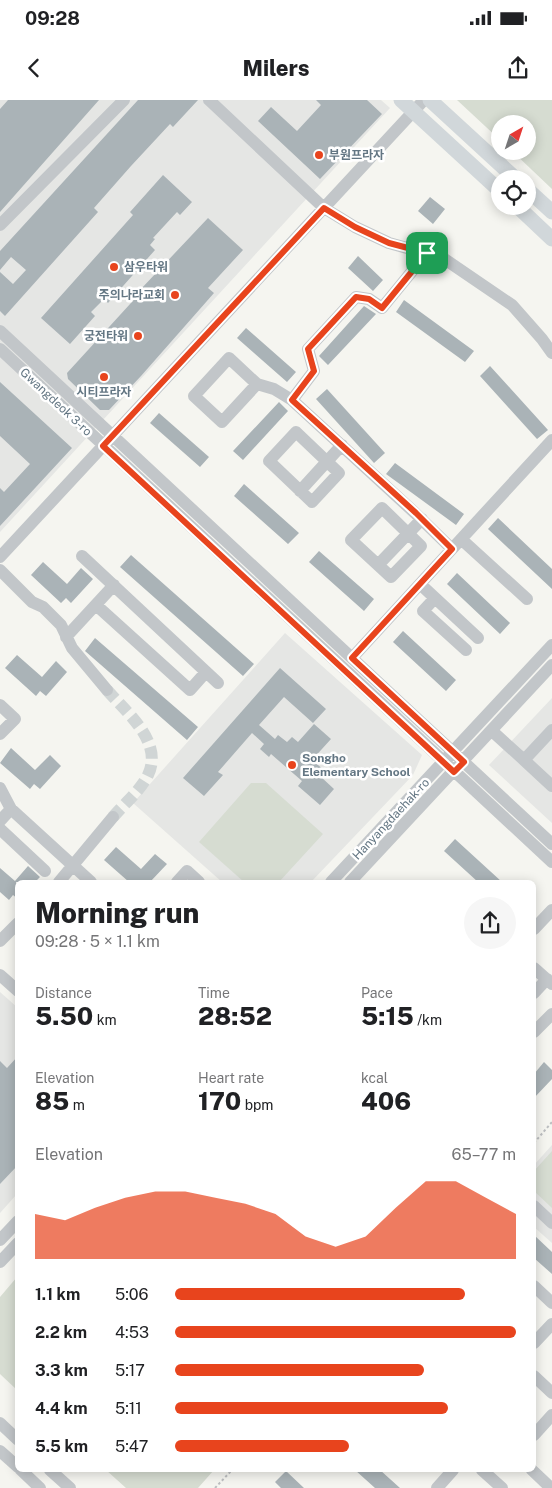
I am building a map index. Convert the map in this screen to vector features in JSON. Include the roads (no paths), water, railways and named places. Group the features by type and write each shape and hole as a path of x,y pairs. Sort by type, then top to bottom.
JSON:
{"main road":[{"path":"401,100 491,183"},
{"path":"430,100 506,170"},
{"path":"536,197 552,212"},
{"path":"527,215 552,238"}],"street":[{"path":"0,225 124,100"},
{"path":"209,100 324,208 355,227 389,243 444,258 512,305 552,353"},
{"path":"0,557 424,100"},
{"path":"292,400 314,371 308,349 314,342 356,297 369,299 382,308 427,253"},
{"name":"Gwangdeok 3-ro","path":"0,331 552,844"},
{"name":"Gwangdeok 3-ro","path":"0,349 552,862"},
{"path":"257,384 222,422 194,396 229,358 257,384 274,389 292,400 422,519 452,549"},
{"path":"327,462 296,432 269,461 300,490 327,462 342,446"},
{"path":"352,658 552,440"},
{"path":"382,508 408,533 421,546 390,577 351,540 382,508"},
{"path":"378,565 422,519"},
{"path":"461,539 527,599"},
{"path":"82,556 218,683"},
{"path":"0,570 32,602 43,607 61,625 72,648 107,690"},
{"path":"420,584 478,638"},
{"path":"66,637 114,585"},
{"path":"435,598 423,611 466,650"},
{"path":"96,605 190,690 206,672"},
{"name":"Hanyangdaehak-ro","path":"333,880 552,645"},
{"name":"Hanyangdaehak-ro","path":"352,880 464,762 552,665"},
{"path":"0,705 15,719 0,734"},
{"path":"524,760 552,730"},
{"path":"492,731 552,786"},
{"path":"0,788 11,809 89,880"},
{"path":"0,821 11,809"},
{"path":"61,880 113,816"},
{"path":"0,829 45,871"},
{"path":"179,880 187,872 197,880"},
{"path":"536,927 552,910"},
{"path":"0,941 15,926"},
{"path":"536,970 549,982 536,992"},
{"path":"0,975 15,988"},
{"path":"536,1030 552,1014"},
{"path":"536,1208 552,1223"},
{"path":"0,1240 15,1224"},
{"path":"0,1262 15,1246"},
{"path":"536,1288 552,1303"},
{"path":"536,1341 552,1324"},
{"path":"536,1378 552,1393"},
{"path":"536,1433 552,1415"},
{"path":"0,1423 15,1437"},
{"path":"0,1451 15,1464"},
{"path":"22,1472 40,1488"},
{"path":"52,1472 70,1488"},
{"path":"437,1488 452,1472"},
{"path":"484,1472 502,1488"},
{"path":"534,1472 552,1488"}],"tunnel":[{"path":"107,690 141,728 151,751 152,763 148,775 141,786 113,817"}],"place":[{"name":"부원프라자","path":"319,155"},
{"name":"삼우타워","path":"114,267"},
{"name":"주의나라교회","path":"175,295"},
{"name":"궁전타워","path":"138,336"},
{"name":"시티프라자","path":"104,377"},
{"name":"Songho Elementary School","path":"292,765"}]}
